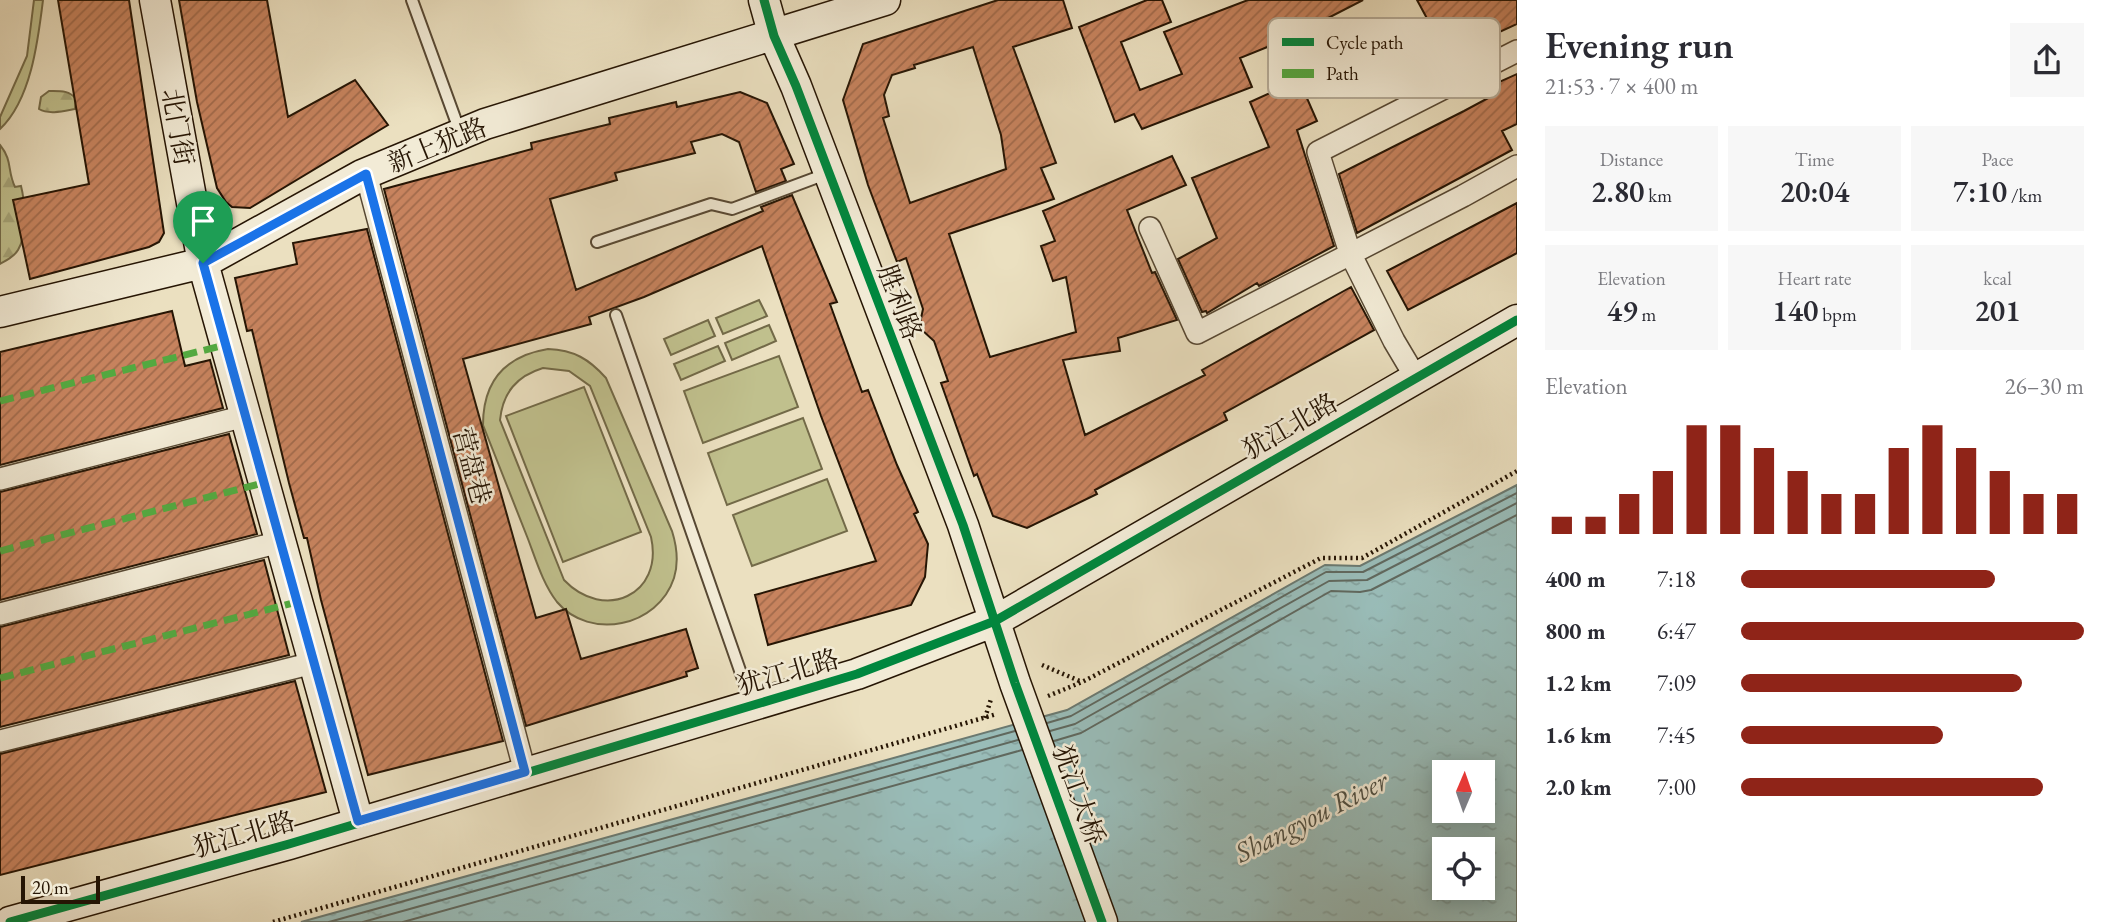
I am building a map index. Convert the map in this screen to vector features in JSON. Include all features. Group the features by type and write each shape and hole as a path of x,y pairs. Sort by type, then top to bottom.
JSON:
{"street":[{"name":"北门街","path":"155,0 203,263 358,821"},
{"name":"胜利路","path":"764,0 774,36 796,86 963,525 995,621 1004,686"},
{"name":"新上犹路","path":"0,312 203,263 366,174 485,124 885,0"},
{"path":"1500,60 1517,51"},
{"path":"1416,378 1394,341 1350,253 1318,152 1424,98"},
{"path":"1150,228 1197,333 1517,166"},
{"name":"营盘巷","path":"366,174 525,772"},
{"name":"犹江北路","path":"10,922 289,844 358,821 857,674 995,621 1517,320"},
{"path":"0,479 245,416"},
{"path":"0,614 280,542"},
{"path":"0,741 313,663"},
{"name":"犹江大桥","path":"1004,686 1102,922"}],"lane":[{"path":"412,0 461,134"},
{"path":"597,242 711,204 732,209 828,174"},
{"path":"615,315 752,705"}],"path":[{"path":"1049,695 1082,682 1321,558 1362,558 1517,471"},
{"path":"1042,665 1082,682"},
{"path":"273,922 985,718 1004,686"}],"green space":[{"path":"34,0 43,0 31,69 19,102 0,129 0,117 27,56"},
{"path":"49,91 70,94 76,99 75,109 52,112 39,109 41,97"},
{"path":"0,145 7,156 15,187 21,186 24,218 23,236 18,250 0,264"},
{"path":"759,300 767,316 723,334 716,318"},
{"path":"708,320 715,336 671,355 664,339"},
{"path":"769,325 776,341 732,360 725,343"},
{"path":"718,346 725,361 681,380 674,364"},
{"path":"548,349 573,354 587,361 606,378 672,531 677,554 674,578 666,595 654,608 639,617 622,623 587,622 571,614 557,602 540,572 483,425 484,409 492,383 509,365 533,352","holes":["543,368 569,371 590,386 651,537 653,557 649,574 640,587 627,596 613,600 596,599 580,593 564,580 500,420 508,393 526,376"]},
{"path":"779,356 798,407 703,443 684,391"},
{"path":"584,387 641,532 563,562 506,416"},
{"path":"803,418 822,469 727,505 708,453"},
{"path":"827,479 847,531 752,566 733,515"}],"water":[{"name":"Shangyou River","path":"1517,485 1517,922 301,922 1067,710 1325,565 1360,566"}],"building":[{"path":"58,0 129,0 164,233 159,242 149,247 30,279 13,200 89,184"},
{"path":"179,0 267,0 288,117 355,80 388,125 250,208 232,207 217,188 197,102"},
{"path":"998,0 1063,0 1072,28 1013,47 1056,163 1041,168 1054,199 949,234 990,357 1076,332 1066,277 1053,281 1041,246 1055,241 1043,211 1172,156 1186,185 1127,210 1152,273 1155,272 1177,320 1118,338 1120,351 1063,360 1085,435 1205,375 1202,370 1351,287 1374,330 1224,413 1227,420 1095,490 1097,494 1027,528 993,516 977,474 974,476 941,383 948,381 934,341 922,330 920,323 923,309 906,258 897,262 868,185 843,100 863,44","holes":["973,47 1001,135 1006,169 910,203 883,118 889,116 884,95 892,75 915,68 914,65"]},
{"path":"1147,0 1162,0 1171,22 1121,42 1140,90 1182,74 1164,32 1248,0 1363,0 1328,18 1268,18 1268,47 1240,58 1252,87 1142,129 1134,114 1115,122 1079,27"},
{"path":"1417,0 1517,0 1517,24 1500,32 1500,18 1427,18"},
{"path":"1517,74 1517,124 1502,131 1512,150 1357,233 1339,174 1488,98 1500,98 1500,82"},
{"path":"740,92 767,103 794,164 781,169 786,181 756,192 739,142 722,134 691,142 695,153 615,173 617,180 550,199 576,290 763,211 761,207 792,195 837,302 830,304 862,392 868,390 918,512 914,514 928,544 925,577 911,605 768,645 755,595 876,561 821,416 762,246 644,297 589,317 591,324 463,359 536,618 566,609 581,659 686,629 698,668 686,672 687,676 526,726 384,189 532,149 531,143 610,124 609,118 676,102 677,107"},
{"path":"1268,94 1268,98 1307,98 1317,121 1297,130 1334,246 1259,286 1257,283 1207,313 1202,312 1178,259 1217,238 1192,178 1269,147 1250,102"},
{"path":"1517,203 1517,253 1408,310 1387,271"},
{"path":"367,229 503,741 368,775 307,538 304,538 289,483 252,330 247,331 235,278 297,264 293,243"},
{"path":"172,311 185,366 210,360 223,408 0,465 0,352"},
{"path":"229,434 257,534 0,600 0,492"},
{"path":"264,560 289,655 0,727 0,627"},
{"path":"295,681 326,792 0,875 0,754"}],"marked path":[{"path":"0,401 225,345"},
{"path":"0,551 263,483"},
{"path":"0,678 297,602"}],"cycle path":[{"path":"764,0 774,36 796,86 963,525 1015,683 1102,922"},
{"path":"10,922 289,844 857,674 995,621 1517,320"}],"route":[{"path":"366,174 525,772 358,821 203,263 366,174"}]}
